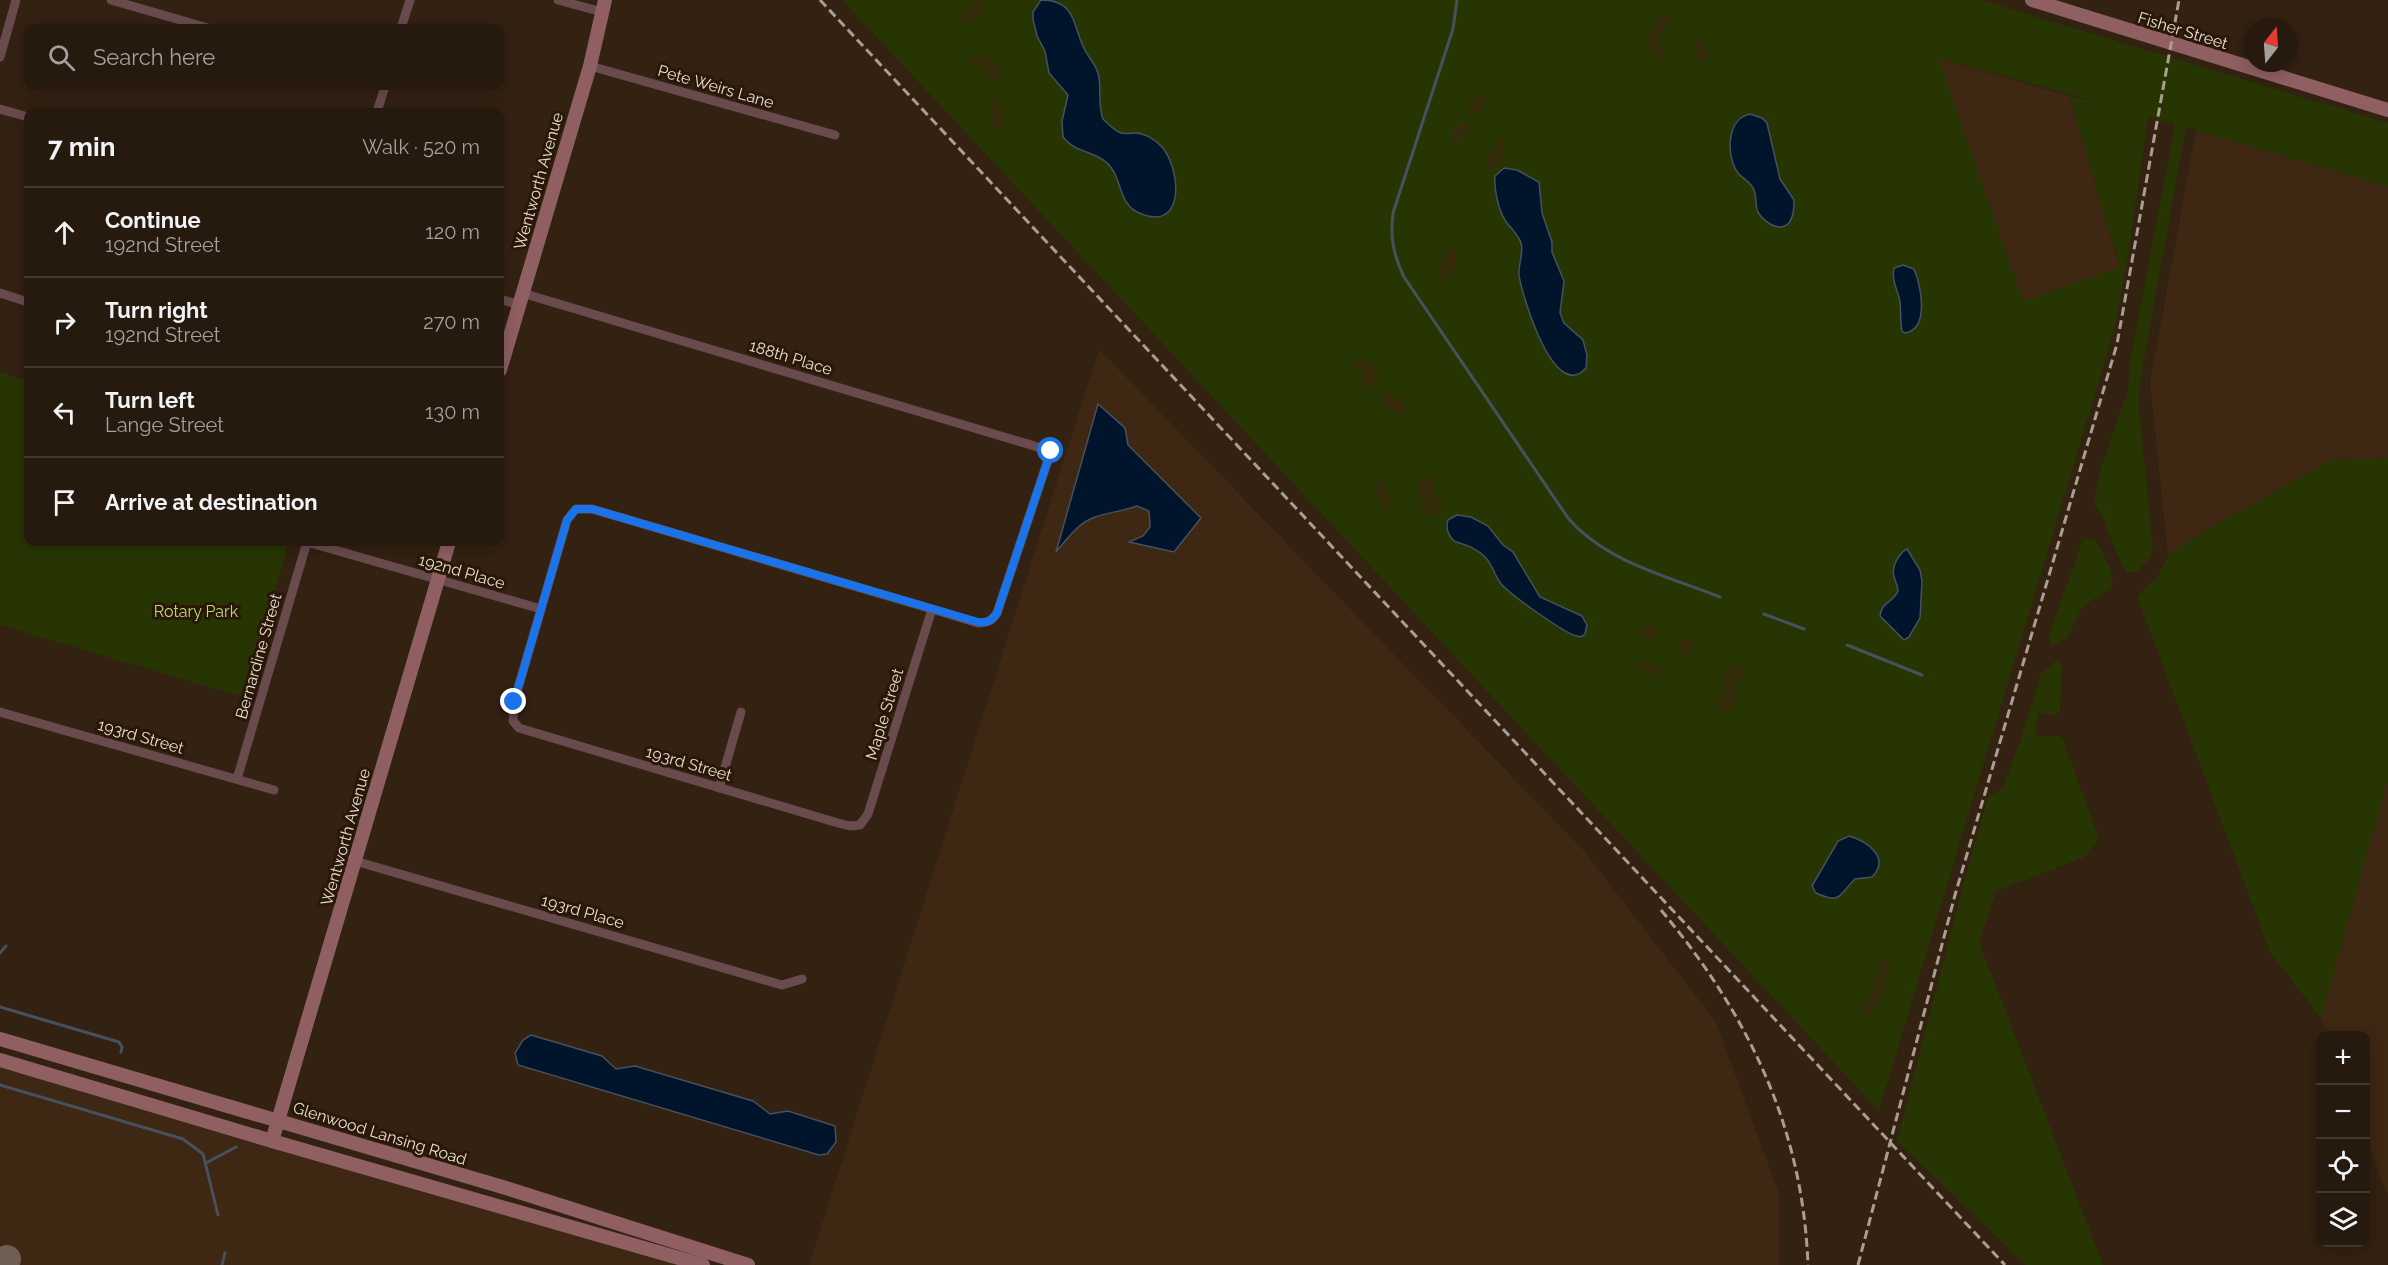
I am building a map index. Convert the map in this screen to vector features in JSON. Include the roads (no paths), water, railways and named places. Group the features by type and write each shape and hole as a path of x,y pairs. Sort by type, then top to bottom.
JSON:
{"main road":[{"name":"Fisher Street","path":"2036,1 2388,110"},
{"name":"Wentworth Avenue","path":"504,356 590,66 603,6"},
{"name":"Wentworth Avenue","path":"272,1141 448,546"},
{"name":"Glenwood Lansing Road","path":"0,1038 506,1188 748,1265"},
{"path":"0,1060 704,1265"}],"street":[{"path":"0,57 16,0"},
{"path":"111,0 194,24"},
{"path":"402,24 410,0"},
{"path":"558,0 603,6"},
{"name":"Pete Weirs Lane","path":"590,66 835,135"},
{"path":"378,108 384,90"},
{"path":"0,109 24,116"},
{"path":"0,293 24,301"},
{"name":"188th Place","path":"504,299 521,299 1051,451 994,618 991,621 978,622 932,609"},
{"path":"541,609 567,520 576,509 592,509 932,609"},
{"name":"Bernardine Street","path":"237,779 306,546"},
{"name":"192nd Place","path":"321,546 541,609"},
{"name":"193rd Street","path":"541,609 514,702 513,721 519,728 838,823 850,826 860,825"},
{"name":"Maple Street","path":"860,825 868,814 932,609"},
{"name":"193rd Street","path":"0,712 274,790"},
{"path":"719,788 741,712"},
{"name":"193rd Place","path":"355,861 782,985 802,979"}],"water":[{"path":"1041,0 1053,1 1062,5 1072,17 1086,52 1098,73 1103,119 1121,133 1139,133 1148,136 1165,151 1171,162 1176,188 1175,200 1171,209 1163,215 1152,217 1131,208 1123,196 1115,174 1106,162 1078,149 1063,137 1062,121 1068,95 1049,73 1045,51 1037,36 1033,12"},
{"path":"1750,114 1762,118 1767,123 1780,179 1794,200 1792,218 1785,226 1776,227 1761,216 1757,210 1753,187 1738,173 1731,158 1732,131 1742,117"},
{"path":"1504,168 1517,170 1539,182 1542,213 1552,242 1552,252 1564,281 1560,313 1564,323 1583,340 1587,355 1586,368 1574,375 1562,371 1552,360 1533,323 1526,303 1519,275 1521,243 1498,205 1496,193 1495,176"},
{"path":"1903,265 1914,269 1922,306 1918,324 1913,330 1905,333 1902,331 1900,302 1893,277 1894,268"},
{"path":"1098,404 1125,428 1128,445 1201,518 1174,552 1129,542 1143,536 1150,527 1149,511 1137,506 1100,515 1083,523 1056,552"},
{"path":"1457,515 1471,517 1488,526 1503,545 1513,552 1540,597 1582,616 1587,625 1585,634 1581,637 1571,634 1539,614 1503,586 1483,555 1471,547 1454,541 1448,532 1447,523"},
{"path":"1907,549 1920,570 1922,581 1920,618 1909,637 1904,640 1880,616 1885,605 1894,598 1898,591 1893,572 1899,557"},
{"path":"1849,836 1863,842 1874,851 1879,863 1877,870 1872,877 1855,879 1836,898 1816,893 1812,886 1838,841"},
{"path":"531,1035 602,1056 616,1069 635,1066 753,1101 770,1114 788,1111 835,1126 836,1142 827,1154 819,1155 518,1065 515,1053 523,1040"}],"waterway":[{"path":"1457,0 1453,29 1393,213 1393,245 1400,269 1568,518 1583,533 1619,557 1720,597"},
{"path":"1764,614 1804,629"},
{"path":"1847,645 1922,675"},
{"path":"0,953 6,946"},
{"path":"0,1007 119,1042 122,1047 121,1052"},
{"path":"0,1085 183,1139 203,1154 218,1215"},
{"path":"206,1163 236,1147"},
{"path":"222,1265 225,1253"}],"railway":[{"path":"820,0 2005,1265"},
{"path":"1858,1265 1955,895 2117,344 2179,0"},
{"path":"1661,910 1692,949 1720,990 1765,1075 1782,1120 1795,1166 1804,1215 1808,1265"}],"park label":[{"name":"Rotary Park","path":"196,611"}]}
